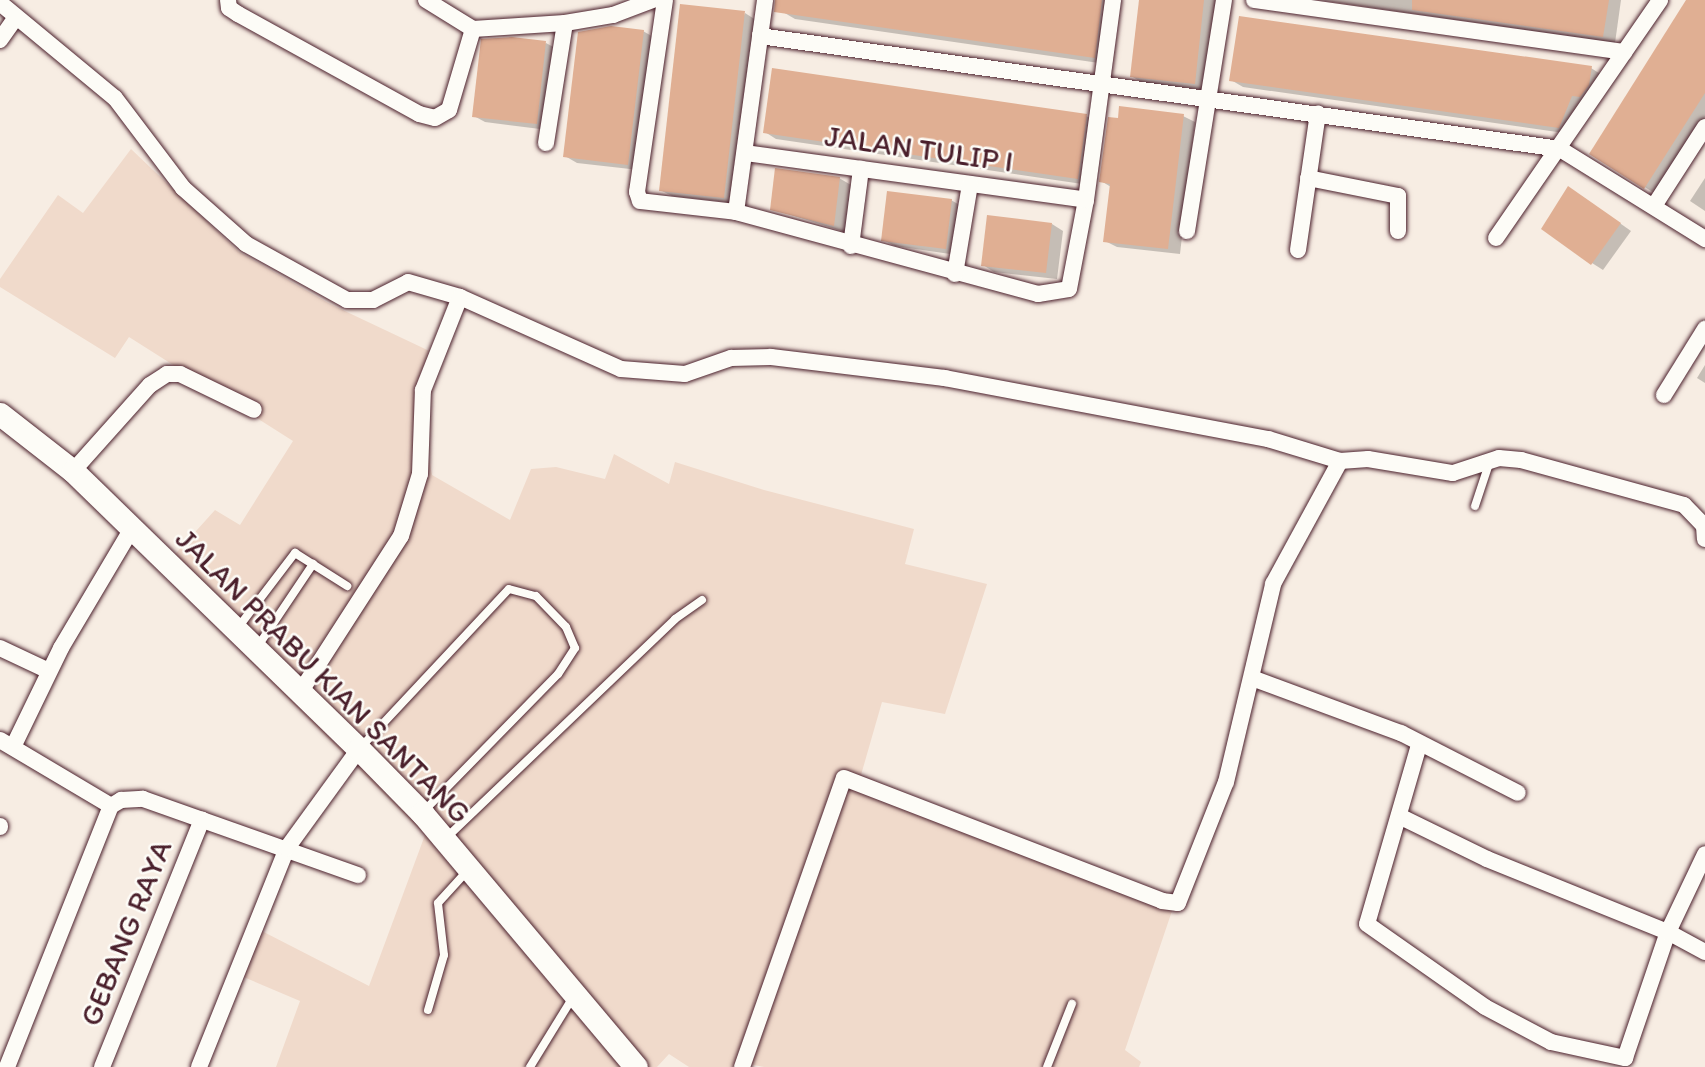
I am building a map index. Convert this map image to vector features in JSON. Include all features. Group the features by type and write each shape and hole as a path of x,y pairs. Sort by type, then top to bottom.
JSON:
{"main road":[{"name":"JALAN PRABU KIAN SANTANG","path":"0,414 73,471 131,530 301,691 422,813 573,997 636,1067"}],"street":[{"path":"228,0 229,8 238,14 419,114 435,118 449,110 473,29"},
{"path":"426,0 473,29 565,23 613,15 653,0"},
{"path":"665,0 636,192 640,201 736,212 851,246 1038,294 1069,289 1086,200 1113,0"},
{"path":"736,212 765,0"},
{"path":"1187,231 1224,0"},
{"path":"1254,0 1624,52"},
{"path":"1496,238 1560,149 1660,0"},
{"path":"0,3 115,98 183,188 246,244 347,300 373,300 408,282 460,297 621,369 685,374 731,358 771,357 945,378 1268,439 1340,461 1368,459 1453,473 1490,461 1521,460 1700,511 1705,539"},
{"path":"0,40 16,17"},
{"path":"546,143 565,23"},
{"path":"760,36 1560,149 1705,239"},
{"path":"1298,250 1318,113"},
{"path":"1654,206 1705,127"},
{"name":"JALAN TULIP I","path":"745,153 1086,200"},
{"path":"851,246 860,169"},
{"path":"1308,178 1398,196 1398,231"},
{"path":"955,274 970,184"},
{"path":"301,691 401,536 420,474 423,390 460,297"},
{"path":"1664,395 1705,329"},
{"path":"73,471 150,385 167,374 180,374 254,410"},
{"path":"742,1067 844,778 1163,901 1178,902 1226,782 1273,584 1340,461"},
{"path":"110,806 6,744 131,530"},
{"path":"0,648 49,671"},
{"path":"1252,678 1401,733 1419,745 1518,793"},
{"path":"1419,745 1367,924 1485,1007 1551,1042 1625,1058 1668,932 1705,854"},
{"path":"200,1067 287,848 359,749"},
{"name":"GEBANG RAYA","path":"7,1067 7,1047 110,806 121,800 144,799 358,875"},
{"path":"1399,816 1487,859 1668,932 1705,952"},
{"name":"GEBANG RAYA","path":"102,1067 202,819"}],"lane":[{"path":"1475,506 1490,461"},
{"path":"237,629 295,553 347,586"},
{"path":"257,648 313,564"},
{"path":"359,749 509,589 536,596 566,627 575,649 558,674 422,813"},
{"path":"444,840 675,619 702,600"},
{"path":"428,1010 444,955 438,903 468,870"},
{"path":"530,1067 573,997"},
{"path":"1047,1067 1072,1004"}],"shaded area":[{"path":"131,149 239,252 330,304 440,356 421,414 432,475 510,520 531,469 556,467 605,479 614,454 669,484 675,462 764,490 914,529 905,564 987,584 945,714 882,702 861,775 1175,902 1125,1050 1141,1062 1139,1067 764,1067 739,1062 737,1067 689,1067 669,1054 657,1067 276,1067 300,1001 232,972 250,925 369,986 425,835 160,571 215,510 240,525 293,441 129,337 115,358 0,287 0,279 58,195 83,213"}],"building":[{"path":"775,0 1102,0 1095,58 774,12"},
{"path":"1139,0 1204,0 1195,84 1130,77"},
{"path":"1412,0 1609,0 1603,37 1412,10"},
{"path":"1686,0 1705,0 1705,93 1644,189 1589,154"},
{"path":"680,4 745,11 724,198 659,191"},
{"path":"1239,16 1592,66 1589,85 1580,97 1572,96 1559,128 1229,81"},
{"path":"611,26 644,30 628,165 563,157 578,32"},
{"path":"512,37 546,41 537,124 472,117 481,39"},
{"path":"772,68 1087,114 1078,179 763,133"},
{"path":"1119,106 1184,114 1168,249 1103,242 1110,184 1099,182 1108,117 1118,118"},
{"path":"775,168 840,177 834,226 770,210"},
{"path":"1568,186 1621,223 1591,265 1541,229"},
{"path":"887,191 952,199 946,249 881,241"},
{"path":"987,215 1052,223 1046,273 981,266"}]}
